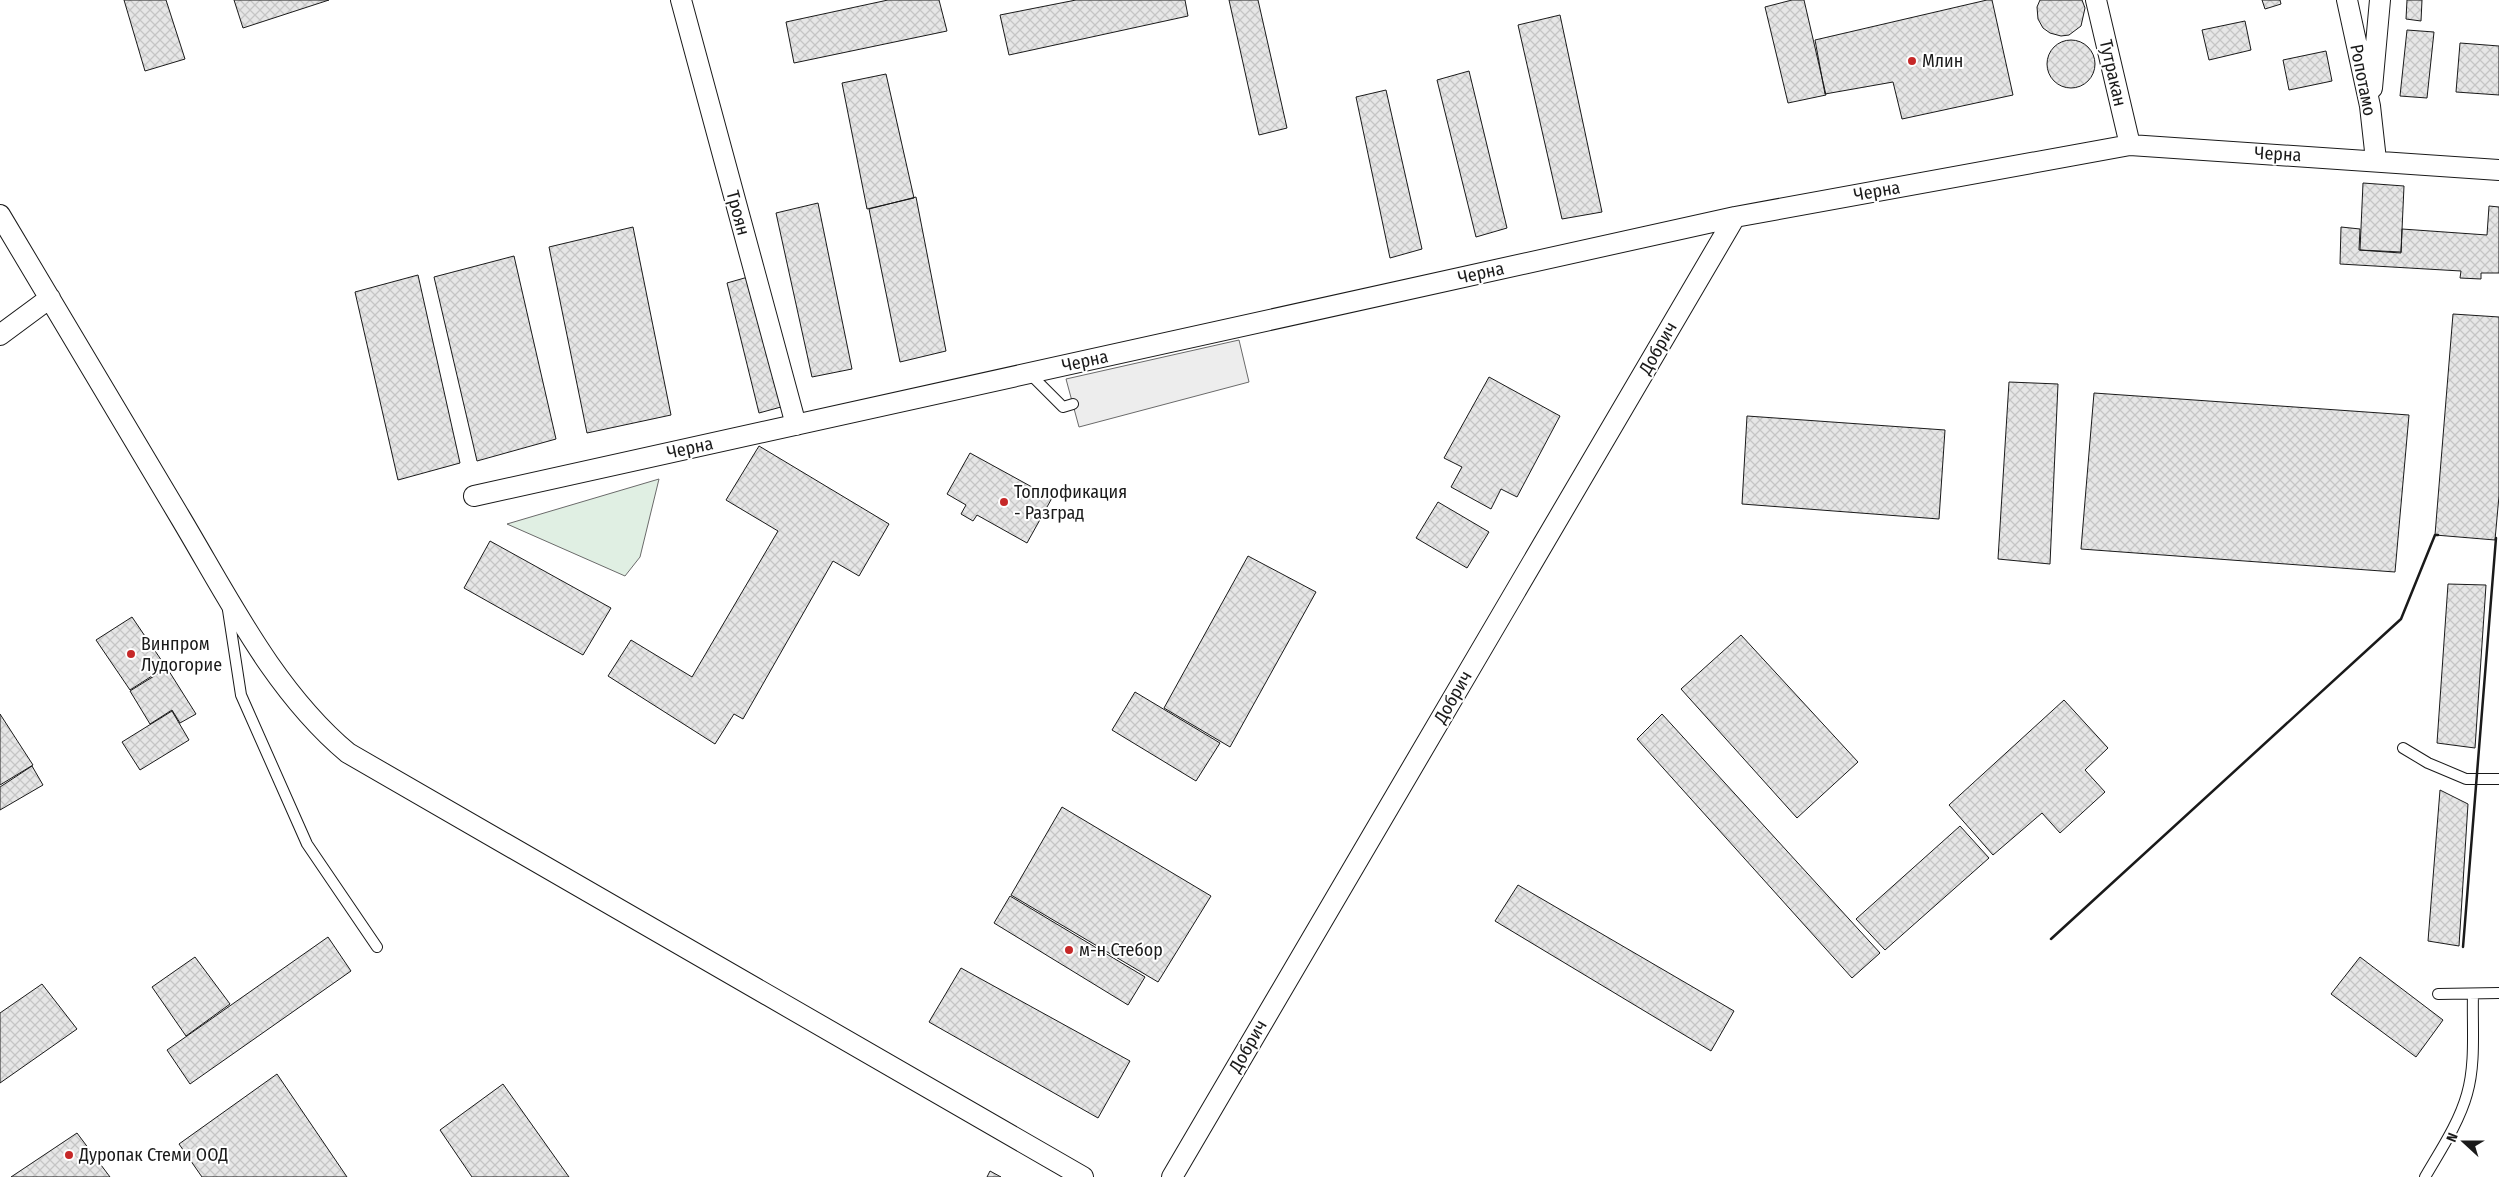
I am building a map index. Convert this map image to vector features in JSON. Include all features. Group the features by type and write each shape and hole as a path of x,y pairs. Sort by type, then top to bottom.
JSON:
{"street":[{"name":"Троян","path":"681,0 796,425"},
{"name":"Тутракан","path":"2096,0 2130,145"},
{"name":"Ропотамо","path":"2347,0 2370,106 2376,160"},
{"path":"2370,106 2380,0"},
{"name":"Черна","path":"474,496 1735,217 2130,145 2376,160 2499,170"},
{"path":"0,215 226,594 276,674 321,730 348,753 1083,1177"},
{"name":"Добрич","path":"1172,1177 1735,217"},
{"path":"0,335 50,298"}],"lane":[{"path":"1029,373 1063,407 1073,404"},
{"path":"226,594 242,695 307,844 378,947"},
{"path":"2403,748 2428,763 2466,779 2499,780"},
{"path":"2438,994 2495,993"},
{"path":"2425,1177 2456,1122 2467,1094 2471,1071 2473,994"}],"green space":[{"path":"659,479 640,557 625,576 507,524"}],"shaded area":[{"path":"1239,340 1249,382 1079,427 1066,379"}],"building":[{"path":"124,0 166,0 185,59 145,71"},
{"path":"234,0 329,0 243,28"},
{"path":"888,0 939,0 947,31 794,63 786,22"},
{"path":"1076,0 1185,0 1188,16 1009,55 1000,15"},
{"path":"1229,0 1258,0 1287,128 1259,135"},
{"path":"1792,0 1804,0 1826,95 1788,103 1765,7"},
{"name":"Млин","path":"1992,0 2013,95 1902,119 1893,82 1825,94 1815,40"},
{"path":"2040,0 2082,0 2085,8 2081,26 2069,35 2061,36 2050,33 2043,28 2038,19 2037,7"},
{"path":"2262,0 2280,0 2281,4 2265,9"},
{"path":"2407,0 2422,0 2421,21 2406,19"},
{"path":"1560,15 1602,212 1562,219 1518,25"},
{"path":"2245,21 2251,50 2209,60 2202,30"},
{"path":"2407,30 2434,32 2427,98 2400,96"},
{"path":"2071,40 2080,42 2088,47 2093,55 2095,64 2093,73 2088,81 2080,86 2071,88 2062,86 2054,81 2049,73 2047,64 2049,55 2054,47 2062,42"},
{"path":"2460,43 2499,46 2499,95 2456,92"},
{"path":"2326,51 2332,81 2289,90 2283,60"},
{"path":"1469,71 1507,228 1476,237 1437,80"},
{"path":"886,74 914,198 867,209 842,83"},
{"path":"1386,90 1422,249 1390,258 1356,97"},
{"path":"2363,183 2404,186 2401,252 2360,250"},
{"path":"916,197 946,351 900,362 869,209"},
{"path":"818,203 852,369 812,377 776,213"},
{"path":"2489,206 2499,207 2499,273 2481,273 2481,279 2460,278 2461,271 2340,264 2341,227 2360,229 2359,250 2401,253 2402,229 2487,235"},
{"path":"633,227 671,415 587,433 549,247"},
{"path":"514,256 556,439 477,461 434,277"},
{"path":"418,275 460,463 398,480 355,292"},
{"path":"748,277 781,407 759,413 727,283"},
{"path":"2453,314 2499,317 2499,496 2495,540 2435,535"},
{"path":"1489,377 1560,416 1517,497 1501,489 1491,509 1451,487 1462,467 1444,458"},
{"path":"2009,382 2058,384 2050,564 1998,559"},
{"path":"2094,393 2409,415 2395,572 2081,549"},
{"path":"1747,416 1945,430 1939,519 1742,504"},
{"path":"759,446 889,524 859,576 833,561 743,719 734,714 715,744 608,676 631,640 692,677 778,531 726,500"},
{"name":"Топлофикация - Разград","path":"970,453 1052,498 1027,543 977,515 973,521 961,514 966,505 947,494"},
{"path":"1438,502 1489,532 1467,568 1416,538"},
{"path":"490,541 611,608 583,655 464,588"},
{"path":"1248,556 1316,592 1230,747 1164,708"},
{"path":"2448,584 2486,585 2475,748 2437,743"},
{"name":"Винпром Лудогорие","path":"132,617 166,667 130,690 96,640"},
{"path":"1741,635 1858,762 1797,818 1681,689"},
{"path":"167,668 196,714 180,723 172,710 150,724 130,691"},
{"path":"1135,692 1220,743 1196,781 1112,730"},
{"path":"2064,700 2108,748 2085,770 2105,792 2060,833 2042,813 1993,855 1949,805"},
{"path":"172,711 189,740 140,770 122,742"},
{"path":"0,714 33,765 0,785"},
{"path":"1662,714 1880,953 1852,978 1637,739"},
{"path":"32,766 43,785 0,810 0,787"},
{"path":"2440,790 2468,804 2459,946 2428,941"},
{"path":"1062,807 1211,896 1158,982 1011,895"},
{"path":"1960,826 1989,858 1885,950 1856,919"},
{"path":"1518,885 1734,1011 1711,1051 1495,921"},
{"name":"м-н Стебор","path":"1010,896 1145,977 1128,1005 994,923"},
{"path":"328,937 351,971 190,1084 167,1050"},
{"path":"195,957 230,1004 186,1036 152,987"},
{"path":"2360,957 2443,1020 2416,1057 2331,994"},
{"path":"961,968 1130,1061 1098,1118 929,1022"},
{"path":"42,984 77,1029 0,1083 0,1013"},
{"path":"277,1074 347,1177 202,1177 179,1144"},
{"path":"503,1084 569,1177 472,1177 440,1130"},
{"name":"Дуропак Стеми ООД","path":"77,1133 110,1177 11,1177"},
{"path":"990,1171 1001,1177 987,1177"}],"wall":[{"path":"2051,939 2401,619 2435,535 2438,535"},
{"path":"2463,947 2496,538"}],"place":[{"name":"Млин","path":"1912,61"},
{"name":"Топлофикация - Разград","path":"1004,502"},
{"name":"Винпром Лудогорие","path":"131,654"},
{"name":"м-н Стебор","path":"1069,950"},
{"name":"Дуропак Стеми ООД","path":"69,1155"}]}
